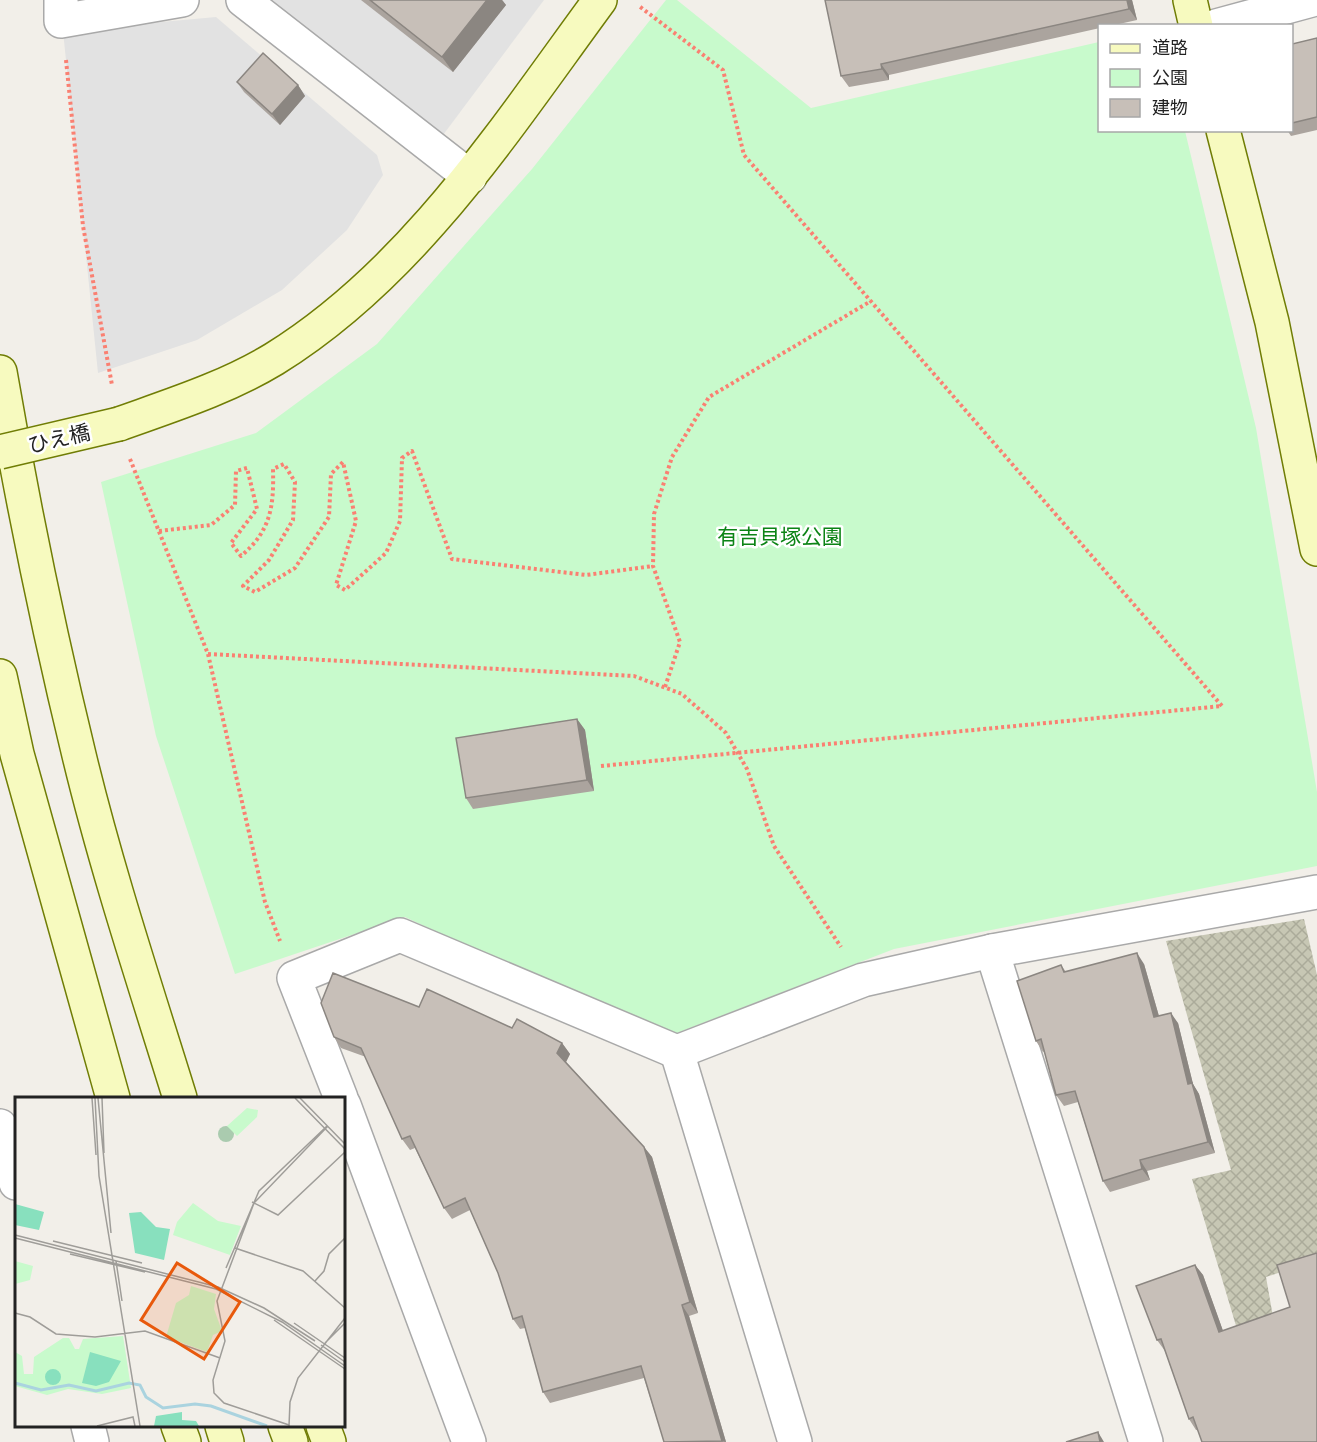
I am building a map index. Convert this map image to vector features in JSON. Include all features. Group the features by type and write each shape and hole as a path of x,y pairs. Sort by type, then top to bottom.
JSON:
{"street":[{"path":"61,10 182,0"},
{"path":"243,0 470,177"},
{"name":"ひえ橋","path":"0,452 119,424 213,390 273,360 324,325 369,287 470,177 600,0"},
{"path":"1190,0 1196,24"},
{"path":"1223,24 1312,0"},
{"path":"1224,132 1272,322 1317,549"},
{"path":"0,372 27,515 79,755 121,908 180,1097"},
{"path":"0,676 17,753 113,1097"},
{"path":"341,1097 294,978 400,935 677,1052 863,980 992,951 1317,892"},
{"path":"992,951 1146,1442"},
{"path":"677,1052 795,1442"},
{"path":"345,1108 470,1442"},
{"path":"0,1126 15,1179"},
{"path":"89,1427 93,1442"},
{"path":"179,1427 184,1442"},
{"path":"223,1427 227,1442"},
{"path":"286,1427 291,1442"},
{"path":"324,1427 328,1442"}],"path":[{"path":"601,766 1222,706 744,155 723,70 631,0"},
{"path":"61,10 83,226 119,424 208,654 265,902 294,978"},
{"path":"665,687 680,642 653,566 654,514 672,457 709,397 871,301"},
{"path":"159,531 211,525 235,505 236,471 247,468 257,509 231,543 241,556 259,541 274,503 273,469 284,464 295,482 293,520 269,560 243,586 255,592 296,568 329,518 332,474 343,462 356,521 336,585 345,590 386,553 400,520 402,458 412,451 452,559 586,575 653,566"},
{"path":"208,654 634,676 682,694 726,733 747,770 774,846 863,980"}],"shaded area":[{"path":"255,0 544,0 443,135 423,137"},
{"path":"216,17 377,155 383,175 347,230 282,290 197,340 98,373 63,31"},
{"path":"1304,919 1317,975 1317,1260 1266,1277 1273,1317 1237,1329 1192,1179 1231,1170 1166,941"}],"green space":[{"name":"有吉貝塚公園","path":"666,0 677,0 811,108 1098,42 1098,132 1185,132 1256,428 1317,792 1317,866 894,949 664,1038 405,917 235,974 156,736 101,482 256,433 377,344 532,169"}],"building":[{"path":"370,0 487,0 442,57"},
{"path":"825,0 1127,0 1129,9 881,64 882,69 841,76"},
{"path":"1317,38 1317,117 1293,123 1293,44"},
{"path":"263,53 298,85 272,114 237,82"},
{"path":"577,719 587,780 466,798 456,738"},
{"path":"1137,953 1154,1017 1171,1013 1188,1084 1192,1083 1208,1142 1140,1160 1142,1169 1103,1181 1075,1091 1056,1095 1041,1039 1036,1041 1017,981 1061,965 1064,972"},
{"path":"333,973 419,1007 427,989 512,1028 517,1019 562,1043 557,1053 644,1147 690,1302 682,1305 722,1441 664,1442 641,1366 543,1392 522,1316 513,1319 498,1273 465,1198 444,1208 410,1136 402,1139 361,1048 334,1037 321,1003"},
{"path":"1317,1253 1317,1442 1202,1442 1193,1417 1189,1419 1161,1339 1157,1340 1136,1286 1195,1265 1219,1332 1290,1307 1277,1265"},
{"path":"1098,1432 1100,1442 1066,1442"}]}
